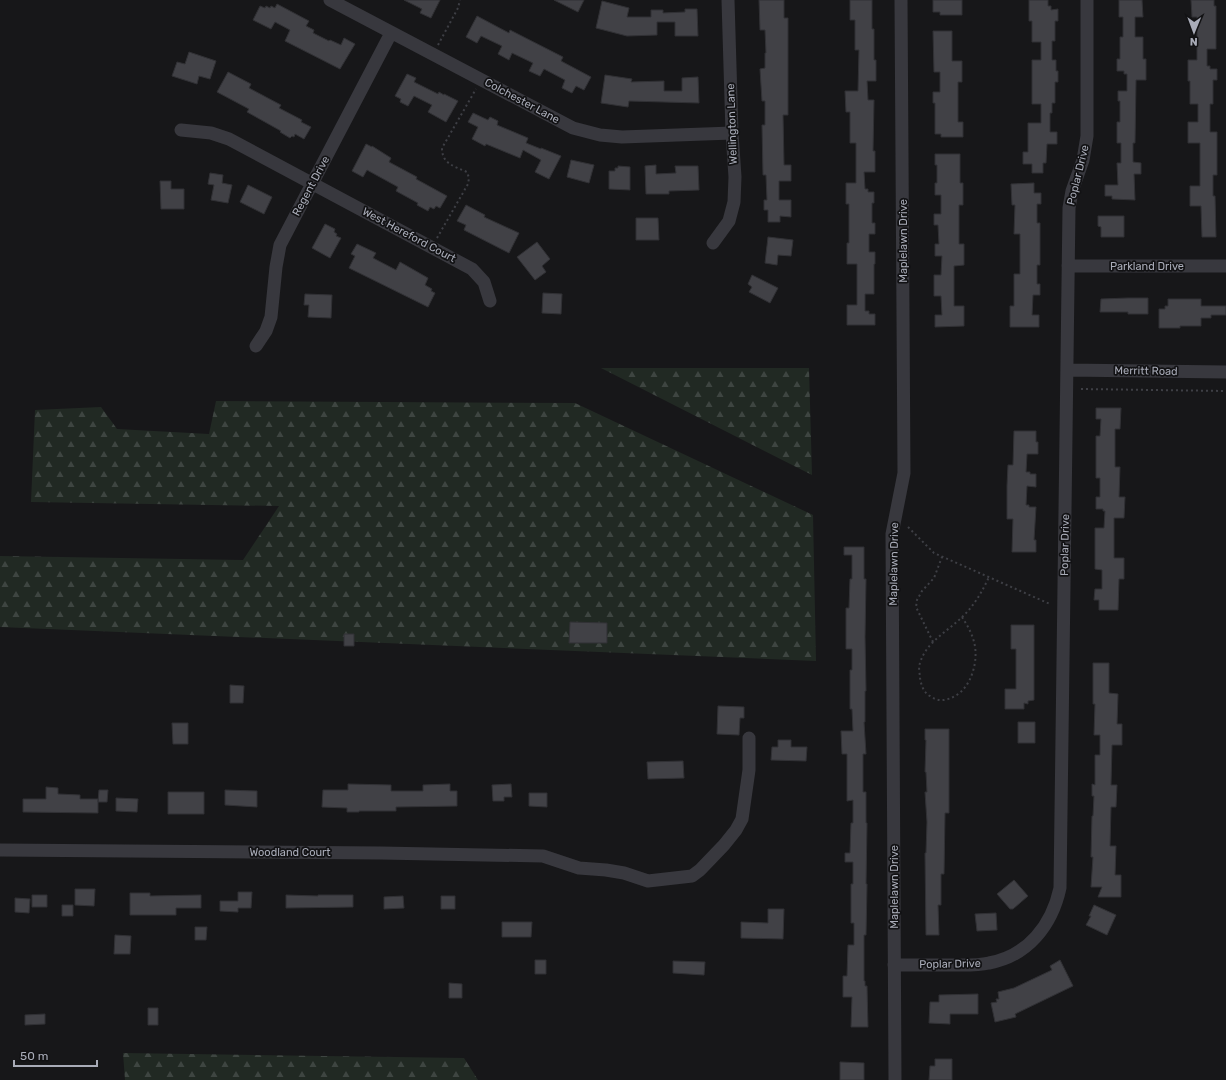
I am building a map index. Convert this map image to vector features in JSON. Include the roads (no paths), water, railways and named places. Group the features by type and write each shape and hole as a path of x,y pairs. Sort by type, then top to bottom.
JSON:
{"street":[{"name":"Colchester Lane","path":"330,0 573,128 589,133 622,137 732,133"},
{"name":"Wellington Lane","path":"713,243 729,221 734,202 735,177 732,133 728,0"},
{"name":"Maplelawn Drive","path":"894,1080 892,534 904,473 901,0"},
{"name":"Poplar Drive","path":"894,965 976,965 1005,958 1024,947 1037,936 1049,920 1058,899 1061,879 1069,208 1072,191 1083,160 1087,136 1087,0"},
{"name":"Regent Drive","path":"256,346 266,331 271,317 276,267 280,245 391,33"},
{"name":"West Hereford Court","path":"181,130 211,133 229,138 472,269 484,282 490,301"},
{"name":"Parkland Drive","path":"1068,266 1226,266"},
{"name":"Merritt Road","path":"1067,370 1226,372"},
{"name":"Woodland Court","path":"0,850 381,853 543,856 579,868 624,873 648,881 692,876 700,870 732,835 742,819 749,770 749,738"}]}
